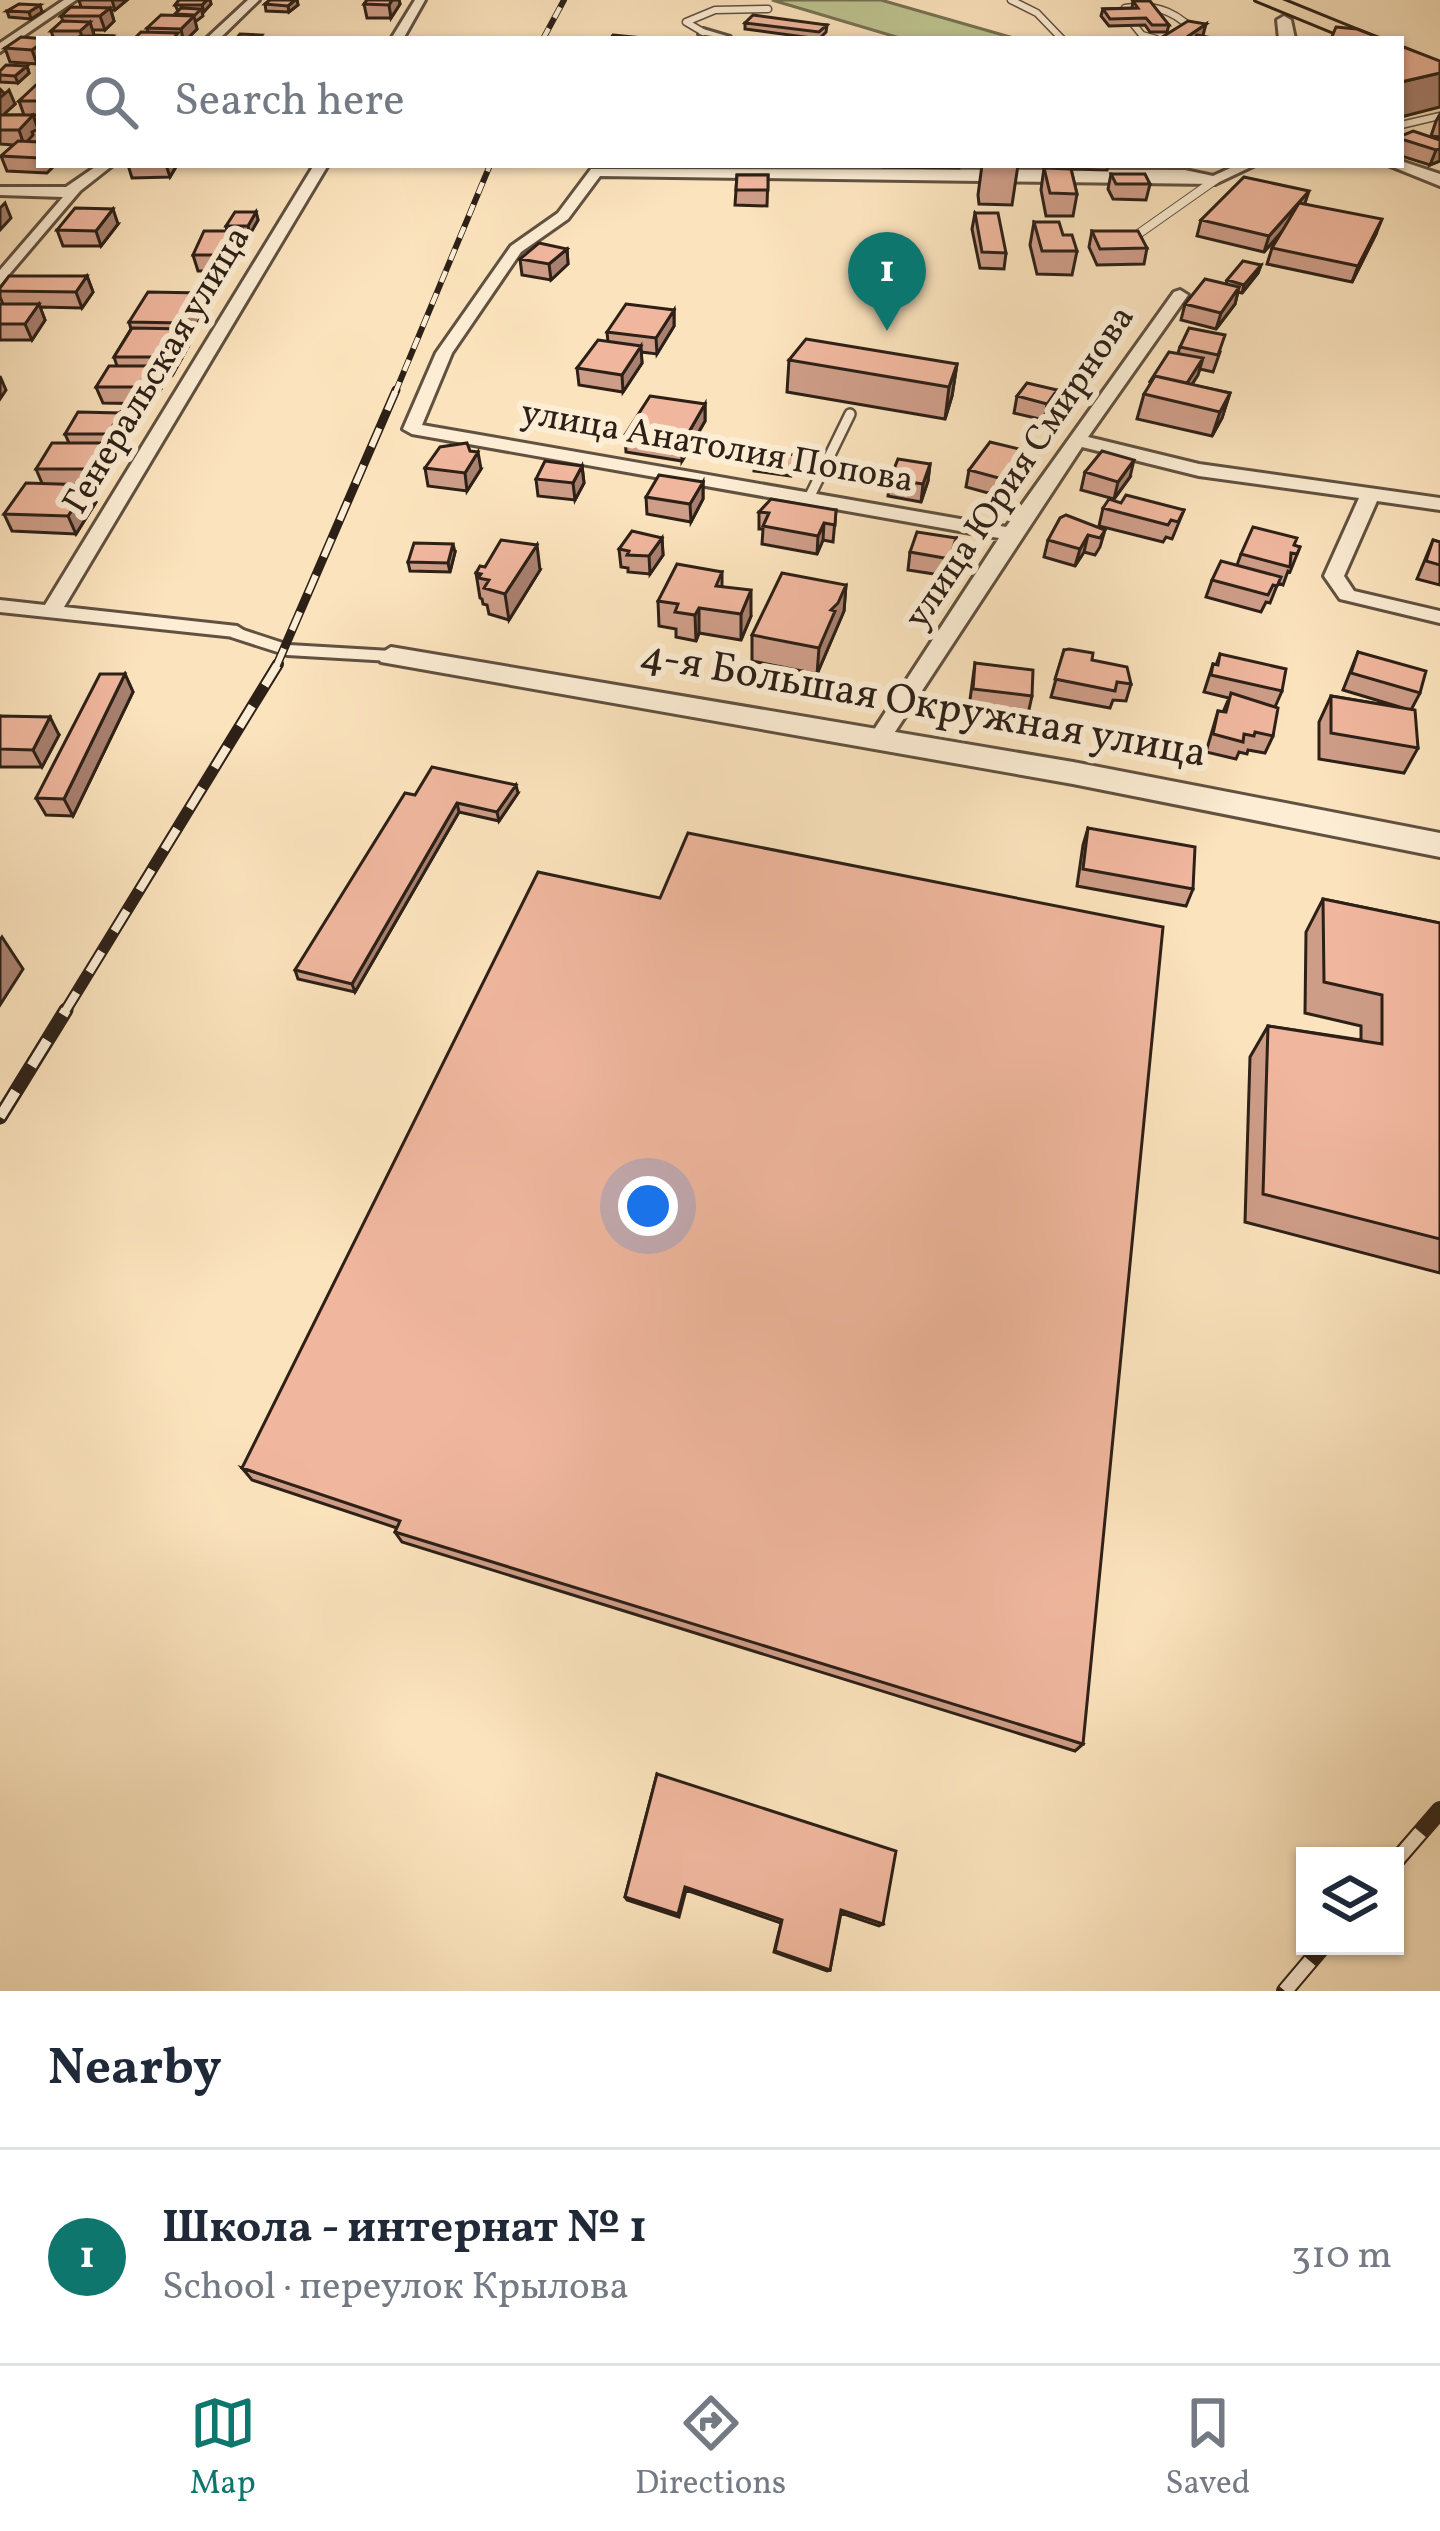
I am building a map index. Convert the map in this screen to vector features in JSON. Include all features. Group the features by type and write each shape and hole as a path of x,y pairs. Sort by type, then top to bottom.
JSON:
{"main road":[{"path":"1265,0 1360,36"},
{"path":"1240,2 1286,30 1318,36"}],"street":[{"path":"0,48 70,0"},
{"path":"215,36 254,0"},
{"path":"399,36 420,0"},
{"path":"703,32 716,36"},
{"path":"1404,167 1440,180"},
{"path":"0,280 74,192 103,168"},
{"name":"Генеральская улица","path":"51,611 319,168"},
{"path":"1166,168 1215,180 1245,170"},
{"name":"улица Анатолия Попова","path":"1011,534 412,429 444,353 516,249 563,216 596,172 1198,177"},
{"path":"0,190 74,192"},
{"name":"улица Юрия Смирнова","path":"879,739 1011,534 1180,296"},
{"path":"1077,440 1199,470 1440,504"},
{"path":"1370,496 1334,576 1337,586 1347,595 1440,617"},
{"path":"0,606 237,634 287,650 391,656"},
{"name":"4-я Большая Окружная улица","path":"391,656 879,739 1440,845"}],"lane":[{"path":"1011,0 1036,13 1059,36"},
{"path":"1126,15 1125,8 1133,3 1167,3 1179,9 1199,36"},
{"path":"703,32 686,22 715,10 768,9"},
{"path":"1134,25 1148,36"},
{"path":"1404,124 1440,116"},
{"path":"1134,236 1215,180"},
{"path":"809,498 850,414"}],"green space":[{"path":"772,0 881,0 1007,36 893,36"}],"building":[{"path":"179,0 207,0 202,5 175,5"},
{"path":"295,0 288,6 265,4"},
{"path":"392,0 389,5 364,4"},
{"path":"1133,1 1150,1 1169,25 1152,25 1146,18 1110,19 1103,9 1138,8"},
{"path":"19,4 40,5 29,12 7,11"},
{"path":"71,7 110,8 100,16 61,16"},
{"path":"181,8 201,9 195,15 175,14"},
{"path":"161,15 194,16 181,29 147,28"},
{"path":"753,15 827,25 819,32 745,23"},
{"path":"62,21 90,22 80,31 51,31"},
{"path":"1188,21 1206,24 1188,36 1164,36"},
{"path":"1336,27 1375,36 1332,36"},
{"path":"141,32 178,33 176,36 137,36"},
{"path":"21,37 36,38 32,50 5,48"},
{"path":"1404,47 1440,61 1440,73 1404,81"},
{"path":"6,65 27,66 15,76 0,75"},
{"path":"36,85 36,101 19,101"},
{"path":"0,115 33,115 19,130 0,130"},
{"path":"1413,131 1440,140 1440,148 1404,140 1404,135"},
{"path":"18,141 36,142 36,158 1,156"},
{"path":"1044,168 1071,169 1077,194 1050,193"},
{"path":"1111,174 1145,174 1150,184 1116,184"},
{"path":"737,175 768,175 768,190 736,190"},
{"path":"1244,177 1309,191 1269,236 1201,220"},
{"path":"1299,203 1382,219 1358,266 1272,248"},
{"path":"75,208 113,209 96,231 57,230"},
{"path":"235,212 256,212 248,226 226,226"},
{"path":"975,213 998,213 1006,253 982,252"},
{"path":"1034,222 1059,222 1063,235 1072,235 1077,251 1042,251"},
{"path":"204,231 243,231 239,238 228,238 219,255 193,255"},
{"path":"1092,231 1138,231 1147,248 1100,249"},
{"path":"539,243 567,249 549,264 520,259"},
{"path":"1243,261 1261,265 1244,285 1227,280"},
{"path":"9,276 87,276 76,292 0,291"},
{"path":"1205,279 1239,287 1221,313 1185,304"},
{"path":"148,292 201,293 183,323 129,322"},
{"path":"0,304 39,304 25,324 0,324"},
{"path":"626,304 674,310 656,338 607,332"},
{"path":"132,328 184,329 167,357 114,357"},
{"path":"1189,328 1225,335 1218,355 1180,347"},
{"path":"806,339 957,364 949,387 789,360"},
{"path":"598,340 641,346 622,375 577,368"},
{"path":"1169,352 1203,358 1187,383 1155,376 1149,383"},
{"path":"109,366 159,366 147,387 96,387"},
{"path":"1155,376 1230,393 1220,412 1144,394"},
{"path":"1027,383 1057,390 1047,404 1017,396"},
{"path":"650,396 705,404 682,444 625,435"},
{"path":"78,412 120,413 108,434 65,434"},
{"path":"990,442 1027,451 1006,480 969,470"},
{"path":"52,443 107,443 92,469 36,469"},
{"path":"467,443 470,451 478,452 465,473 425,468 440,447"},
{"path":"759,451 796,455 791,467 755,463"},
{"path":"1102,451 1134,460 1118,482 1085,472"},
{"path":"898,459 930,464 923,484 890,479"},
{"path":"545,461 582,466 573,483 536,479"},
{"path":"659,475 703,482 690,504 646,497"},
{"path":"26,483 89,485 68,516 4,514"},
{"path":"1126,495 1184,510 1178,522 1171,520 1168,525 1103,508 1109,499 1121,503"},
{"path":"771,499 836,510 835,525 824,523 818,536 763,526 769,513 759,512"},
{"path":"1066,515 1105,530 1100,538 1088,535 1080,549 1048,540"},
{"path":"1253,527 1297,538 1294,545 1300,547 1297,554 1291,553 1290,567 1241,554"},
{"path":"632,531 662,538 649,556 627,555 629,551 619,549"},
{"path":"917,532 956,538 950,559 910,552"},
{"path":"501,540 537,545 505,594 484,588 489,580 476,573"},
{"path":"1433,540 1440,542 1440,565 1426,561"},
{"path":"414,543 453,544 448,563 408,562"},
{"path":"1221,561 1281,577 1268,595 1212,580"},
{"path":"677,564 722,572 716,586 751,590 741,614 699,608 695,615 675,612 678,604 658,601"},
{"path":"782,573 846,585 831,610 835,611 819,648 752,635"},
{"path":"1064,650 1093,653 1092,660 1127,667 1131,684 1117,682 1115,691 1055,679"},
{"path":"1358,652 1426,671 1420,693 1351,673"},
{"path":"1220,654 1286,669 1282,691 1211,675"},
{"path":"975,663 1033,670 1032,696 973,689"},
{"path":"100,674 125,674 64,799 36,798"},
{"path":"1231,693 1278,708 1273,736 1244,734 1243,742 1213,734 1218,711 1226,712"},
{"path":"1331,696 1415,710 1418,748 1331,733"},
{"path":"0,716 50,717 33,750 0,749"},
{"path":"432,767 516,785 497,812 457,803 352,984 295,970 405,793 415,795"},
{"path":"1088,828 1195,847 1193,889 1083,869"},
{"path":"688,833 1163,927 1083,1744 395,1532 400,1521 242,1468 538,872 660,898"},
{"path":"1323,899 1440,923 1440,1239 1263,1194 1268,1026 1382,1044 1382,995 1324,982"},
{"path":"657,1774 896,1851 883,1924 841,1910 830,1970 775,1951 782,1920 685,1887 678,1914 625,1897"}],"railway":[{"path":"545,36 564,0"},
{"path":"395,393 489,168"},
{"path":"276,667 396,390"},
{"path":"64,1013 278,664"},
{"path":"0,1117 66,1010"},
{"path":"1404,1852 1440,1810"},
{"path":"1285,1991 1315,1955"}],"place":[{"name":"Школа - интернат № 1","path":"887,331"}]}
